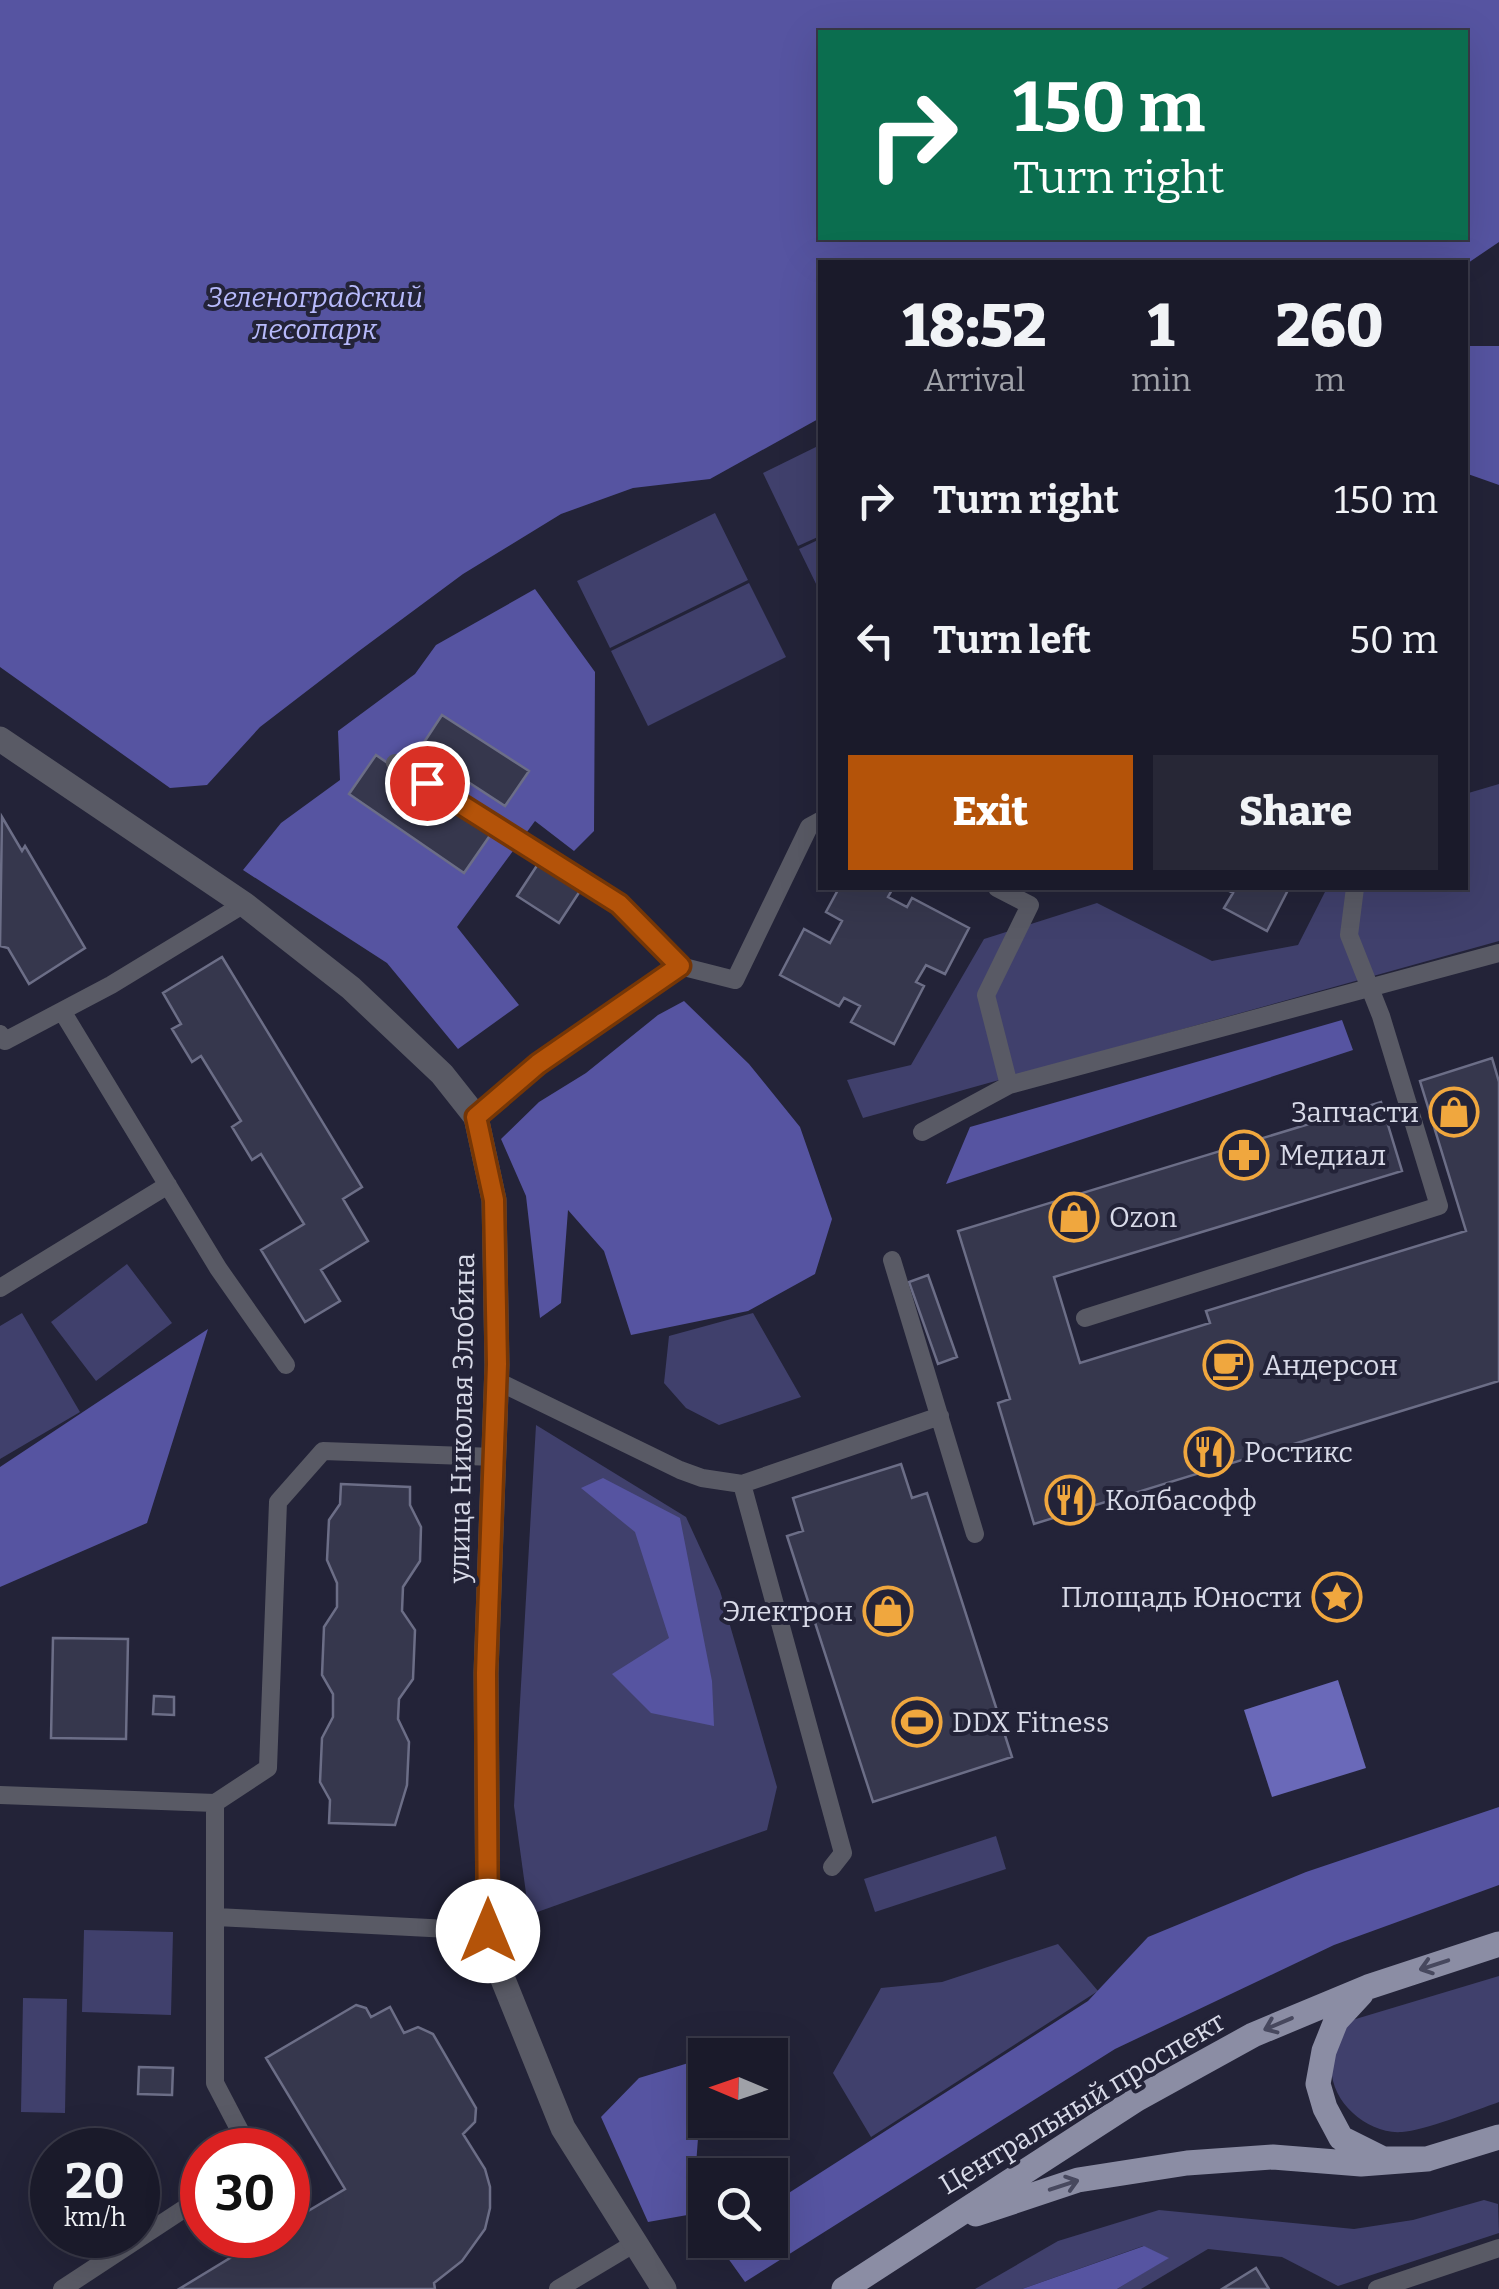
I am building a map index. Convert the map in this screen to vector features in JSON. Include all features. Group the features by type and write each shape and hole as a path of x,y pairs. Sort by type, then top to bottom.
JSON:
{"main road":[{"name":"Центральный проспект","path":"938,2226 1165,2083 1253,2034 1368,1987 1499,1944"},
{"name":"Центральный проспект","path":"1368,1987 1336,2021 1324,2051 1318,2084 1325,2108 1342,2138 1383,2159 1426,2159 1498,2140"},
{"path":"844,2289 938,2226 1078,2180 1186,2163 1272,2157 1361,2164 1426,2159"}],"street":[{"name":"улица Николая Злобина","path":"0,739 244,904 351,988 442,1074 476,1117 494,1200 497,1381 486,1673 488,1931 500,1972 563,2128 664,2289"}],"lane":[{"path":"395,763 619,904 680,966 735,980 809,827 818,822"},
{"path":"1001,890 1030,905 986,995 1009,1085"},
{"path":"1085,1318 1438,1206 1369,986 1349,935 1355,890"},
{"path":"0,1034 5,1041 111,985 244,904"},
{"path":"922,1132 1009,1085 1499,952"},
{"path":"476,1117 538,1064 680,966"},
{"path":"62,1011 218,1268 286,1365"},
{"path":"0,1288 168,1184"},
{"path":"892,1260 976,1534"},
{"path":"497,1381 680,1470 742,1484 940,1416"},
{"path":"0,1795 215,1803 268,1768 278,1502 322,1452 494,1457"},
{"path":"742,1484 843,1853 832,1867"},
{"path":"215,1803 215,2083 239,2128"},
{"path":"216,1917 488,1931"},
{"path":"62,2289 180,2211"},
{"path":"558,2289 635,2243"},
{"path":"1378,2289 1499,2248"}],"shaded area":[{"path":"818,446 818,537 798,546 763,473"},
{"path":"715,513 748,580 610,648 577,581"},
{"path":"818,540 818,588 799,549"},
{"path":"749,583 786,657 648,726 611,651"},
{"path":"1499,784 1499,941 863,1118 847,1080 911,1065 984,939 1097,903 1212,961 1298,945 1326,890 1468,890 1468,793"},
{"path":"127,1264 172,1323 96,1381 51,1322"},
{"path":"22,1313 80,1412 0,1459 0,1326"},
{"path":"753,1313 801,1397 719,1425 686,1408 664,1383 669,1336"},
{"path":"536,1425 686,1517 720,1591 777,1787 767,1830 529,1915 514,1806"},
{"path":"1338,1680 1366,1768 1272,1797 1244,1710"},
{"path":"996,1836 1006,1869 875,1912 864,1879"},
{"path":"84,1930 173,1932 171,2015 82,2012"},
{"path":"1058,1944 1098,1991 871,2137 833,2073 881,1988 942,1982"},
{"path":"1499,1976 1499,2102 1402,2132 1374,2127 1350,2110 1334,2086 1332,2072 1334,2052 1349,2021"},
{"path":"23,1998 67,1999 65,2113 21,2112"},
{"path":"1484,2200 1498,2204 1499,2233 1338,2286 1282,2257 1208,2249 1141,2289 1117,2289 1168,2258 1143,2246 1022,2289 975,2289 1058,2241 1159,2210 1354,2229 1413,2220"}],"green space":[{"name":"Зеленоградский лесопарк","path":"0,0 1499,0 1499,242 1468,263 818,260 818,419 710,479 633,488 561,514 463,574 359,651 260,727 207,785 170,788 0,667"},
{"path":"1468,346 1499,346 1499,485 1468,474"},
{"path":"535,589 595,672 594,831 574,851 535,821 457,927 519,1005 458,1049 387,963 243,870 281,823 340,780 338,731 415,674 436,645"},
{"path":"684,1001 749,1064 800,1127 832,1219 815,1274 748,1311 631,1335 604,1251 568,1210 561,1303 540,1318 526,1196 501,1139 539,1102 586,1073 658,1015"},
{"path":"1342,1020 1353,1050 946,1184 970,1127"},
{"path":"208,1329 147,1523 0,1587 0,1467"},
{"path":"603,1478 680,1518 712,1681 714,1726 651,1713 612,1674 669,1638 635,1532 581,1488"},
{"path":"1499,1807 1499,1885 1334,1945 1115,2049 788,2255 788,2193 1088,2001 1148,1937 1306,1872"},
{"path":"688,2063 688,2138 698,2138 697,2158 688,2158 688,2215 648,2222 601,2117 639,2078"},
{"path":"1144,2246 1169,2258 1117,2289 1022,2289"},
{"path":"728,2258 783,2258 745,2282"}],"building":[{"path":"442,715 529,771 505,806 419,750"},
{"path":"376,755 491,834 464,873 349,794"},
{"path":"2,817 22,851 25,846 85,948 29,984 8,948 0,946"},
{"path":"538,864 580,891 559,923 517,896"},
{"path":"838,890 892,890 888,897 907,907 912,898 969,928 945,974 926,965 916,982 924,986 894,1044 851,1022 860,1006 844,998 839,1006 780,975 804,929 830,943 842,921 826,912"},
{"path":"1227,890 1288,890 1267,931 1224,908 1233,893"},
{"path":"222,957 362,1187 343,1199 368,1241 321,1270 340,1301 305,1322 261,1250 304,1224 261,1154 252,1160 232,1127 241,1121 201,1056 192,1062 172,1029 181,1024 163,993"},
{"path":"1492,1058 1499,1082 1499,1381 1034,1524 998,1403 1010,1399 958,1231 1381,1102 1402,1171 1054,1277 1080,1363 1210,1323 1206,1311 1466,1231 1420,1081"},
{"path":"928,1275 957,1357 938,1364 909,1282"},
{"name":"Электрон","path":"901,1464 912,1498 927,1493 1012,1757 873,1802 787,1536 803,1531 793,1498"},
{"path":"341,1484 410,1487 410,1505 421,1527 420,1561 403,1587 402,1611 415,1630 413,1679 399,1699 398,1719 409,1742 407,1785 395,1825 329,1823 330,1800 320,1782 322,1738 333,1717 333,1694 322,1675 324,1627 337,1607 337,1583 327,1560 329,1520 340,1504"},
{"path":"53,1638 128,1639 126,1739 51,1738"},
{"path":"154,1696 174,1697 174,1715 153,1714"},
{"path":"356,2005 366,2008 371,2017 390,2007 404,2033 418,2027 433,2034 476,2108 475,2122 463,2134 485,2169 490,2187 485,2229 462,2261 434,2283 435,2289 179,2289 230,2258 310,2258 310,2210 345,2189 266,2058"},
{"path":"139,2067 173,2068 172,2095 138,2094"},
{"path":"1256,2268 1269,2289 1222,2289"}],"place":[{"name":"Запчасти","path":"1454,1112"},
{"name":"Медиал","path":"1244,1155"},
{"name":"Ozon","path":"1074,1217"},
{"name":"Андерсон","path":"1228,1365"},
{"name":"Ростикс","path":"1209,1452"},
{"name":"Колбасофф","path":"1070,1500"},
{"name":"Площадь Юности","path":"1337,1597"},
{"name":"Электрон","path":"888,1611"},
{"name":"DDX Fitness","path":"917,1722"}],"route":[{"path":"427,783 619,904 680,966 538,1064 476,1117 494,1200 497,1364 486,1673 488,1931"}]}
